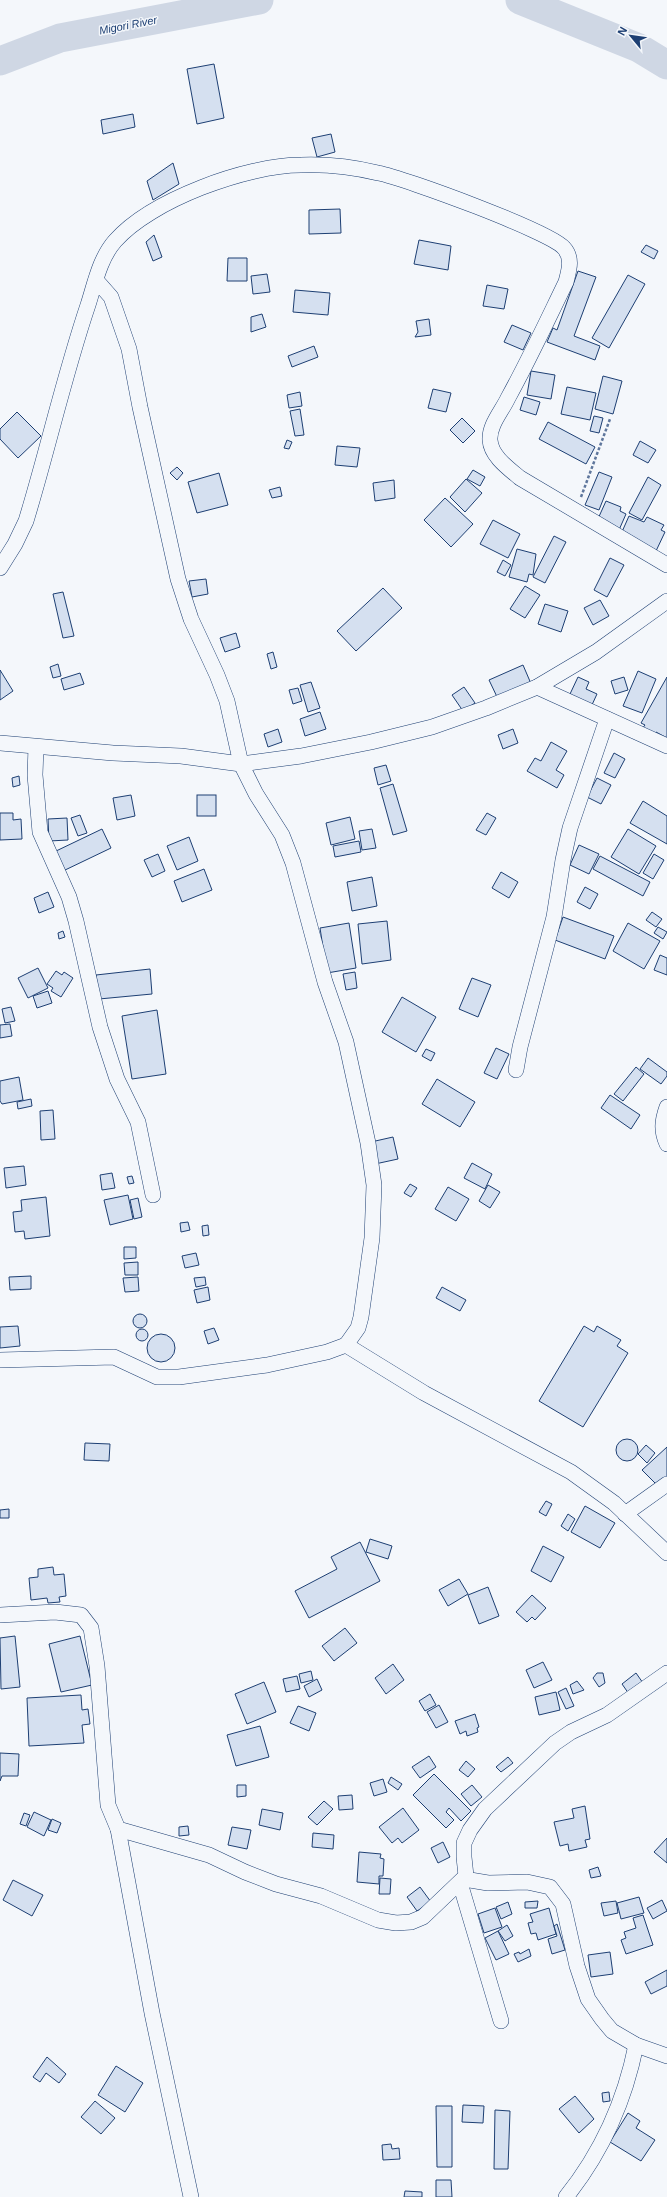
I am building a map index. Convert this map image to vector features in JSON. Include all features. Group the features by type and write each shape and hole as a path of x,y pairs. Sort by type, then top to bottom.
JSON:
{"street":[{"path":"0,568 16,544 26,521 71,355 96,280 103,262 114,243 125,230 186,194 234,176 269,167 327,165 380,173 417,185 550,237 564,247 570,264 566,282 493,426 490,438 491,446 496,456 520,478 667,565"},
{"path":"0,1360 114,1357 157,1377 179,1377 267,1365 328,1352 346,1345 358,1328 361,1317 372,1238 374,1184 368,1143 346,1042 325,982 293,863 282,835 256,794 241,764 227,701 217,674 191,619 178,579 140,407 129,349 111,297 96,280"},
{"path":"0,743 36,747 181,756 241,764 301,756 371,742 432,727 486,708 537,687 596,652 667,601"},
{"path":"537,687 667,746"},
{"path":"516,1070 522,1036 554,917 562,860 570,828 607,719"},
{"path":"36,747 34,776 40,832 69,897 76,921 100,1028 117,1079 138,1122 153,1195"},
{"path":"667,1107 662,1123 663,1134 667,1144"},
{"path":"346,1345 424,1392 571,1472 597,1489 667,1553"},
{"path":"626,1514 667,1484"},
{"path":"0,1615 55,1612 81,1615 91,1628 97,1666 108,1804 118,1829 152,2013 192,2197"},
{"path":"501,2021 463,1879 464,1843 470,1830 485,1809 555,1743 571,1732 607,1715 667,1673"},
{"path":"118,1829 209,1855 245,1872 276,1884 321,1896 378,1920 396,1923 411,1922 423,1917 463,1879"},
{"path":"463,1879 477,1882 527,1882 550,1887 562,1904 577,1966 588,1999 612,2031 636,2044 667,2056"},
{"path":"566,2197 585,2174 607,2132 622,2099 636,2044"}],"path":[{"path":"576,511 610,418"}],"building":[{"path":"214,64 224,118 197,124 187,69"},
{"path":"133,114 135,127 103,134 101,120"},
{"path":"331,134 335,152 317,157 312,138"},
{"path":"173,163 179,184 153,200 147,181"},
{"path":"340,209 341,233 309,234 309,210"},
{"path":"154,235 162,257 153,261 146,242"},
{"path":"419,240 451,246 448,270 414,264"},
{"path":"646,245 658,251 654,259 641,252"},
{"path":"228,258 247,258 247,281 227,281"},
{"path":"578,271 596,277 574,336 600,346 595,360 547,342 553,328 557,330"},
{"path":"267,274 270,292 253,294 251,276"},
{"path":"628,275 645,284 609,348 592,338"},
{"path":"487,285 508,289 504,309 483,306"},
{"path":"295,290 330,293 328,315 293,312"},
{"path":"262,314 266,327 251,332 251,317"},
{"path":"429,319 431,335 415,337 418,332 416,321"},
{"path":"512,325 531,333 523,350 504,342"},
{"path":"314,346 318,357 292,367 288,356"},
{"path":"531,371 555,375 551,399 527,395"},
{"path":"603,376 622,381 613,414 595,409"},
{"path":"567,387 596,393 590,420 561,414"},
{"path":"433,389 451,393 446,412 428,408"},
{"path":"300,392 302,406 289,408 287,395"},
{"path":"524,397 540,402 536,415 520,410"},
{"path":"300,409 304,435 295,436 290,411"},
{"path":"17,412 41,436 18,458 0,439 0,429"},
{"path":"594,416 603,418 599,433 590,431"},
{"path":"462,418 475,431 463,443 450,430"},
{"path":"548,422 595,447 586,464 539,439"},
{"path":"287,440 292,442 289,449 284,448"},
{"path":"640,441 656,450 648,463 633,455"},
{"path":"337,446 360,448 357,467 335,465"},
{"path":"177,467 183,473 177,480 170,473"},
{"path":"473,470 485,477 480,486 467,479"},
{"path":"599,472 612,477 599,510 585,505"},
{"path":"219,473 228,505 197,513 188,482"},
{"path":"648,477 661,485 642,520 629,513"},
{"path":"466,479 482,493 465,512 450,497"},
{"path":"394,480 395,498 375,501 373,483"},
{"path":"280,487 282,496 272,498 269,490"},
{"path":"445,498 473,524 451,547 424,520"},
{"path":"606,501 621,507 620,511 626,514 619,530 597,521"},
{"path":"629,516 644,522 647,517 664,525 661,530 665,532 656,551 621,534"},
{"path":"493,520 520,534 508,558 480,544"},
{"path":"554,536 566,542 545,583 533,577"},
{"path":"517,549 536,554 533,575 529,574 527,582 509,577"},
{"path":"610,558 624,565 607,597 594,590"},
{"path":"503,560 511,565 505,576 497,572"},
{"path":"206,579 208,594 192,597 189,581"},
{"path":"525,586 540,595 525,618 510,609"},
{"path":"383,588 402,608 356,651 337,631"},
{"path":"63,592 74,636 63,638 53,594"},
{"path":"600,600 609,616 593,625 584,608"},
{"path":"545,604 568,611 561,632 538,624"},
{"path":"236,633 240,647 225,652 220,638"},
{"path":"273,652 277,667 271,669 267,654"},
{"path":"58,664 61,676 53,678 50,667"},
{"path":"523,665 532,686 499,701 489,680"},
{"path":"0,670 13,691 0,700"},
{"path":"638,671 656,679 642,713 623,706"},
{"path":"80,673 84,684 64,690 61,679"},
{"path":"578,677 589,682 586,689 597,694 591,707 570,694"},
{"path":"624,677 628,690 615,694 611,681"},
{"path":"667,677 667,738 656,732 654,736 642,729 645,725 641,723"},
{"path":"311,682 320,708 308,712 300,685"},
{"path":"464,687 475,703 463,711 452,695"},
{"path":"298,688 302,701 293,704 289,690"},
{"path":"320,712 326,729 305,736 300,719"},
{"path":"278,729 282,742 268,747 264,734"},
{"path":"513,729 518,743 503,749 498,735"},
{"path":"551,742 567,751 556,770 564,775 557,788 527,771 535,758 541,761"},
{"path":"614,753 625,759 615,778 604,773"},
{"path":"386,765 391,781 378,785 374,768"},
{"path":"19,776 20,785 13,787 12,778"},
{"path":"597,778 611,785 601,804 587,797"},
{"path":"393,784 407,831 393,835 380,788"},
{"path":"131,795 135,816 117,820 113,798"},
{"path":"197,795 216,795 216,816 197,816"},
{"path":"643,801 667,816 667,844 630,823"},
{"path":"0,813 13,813 13,820 21,819 22,839 0,840"},
{"path":"487,813 496,818 486,835 476,830"},
{"path":"80,815 87,833 78,836 71,818"},
{"path":"350,817 355,839 331,845 326,823"},
{"path":"67,818 68,840 49,841 48,819"},
{"path":"102,829 111,848 63,871 54,852"},
{"path":"372,829 376,848 362,850 359,831"},
{"path":"628,829 656,846 639,874 611,857"},
{"path":"189,837 198,861 177,870 167,846"},
{"path":"359,841 361,852 335,857 333,846"},
{"path":"579,845 599,854 589,874 570,865"},
{"path":"158,854 165,871 152,877 144,860"},
{"path":"654,854 664,860 653,879 643,873"},
{"path":"600,856 650,882 643,896 593,869"},
{"path":"204,869 212,890 182,902 174,881"},
{"path":"501,872 518,882 509,898 492,888"},
{"path":"372,877 377,906 352,911 347,882"},
{"path":"585,887 598,894 590,909 577,902"},
{"path":"48,892 54,907 39,913 34,898"},
{"path":"652,912 662,919 656,927 646,920"},
{"path":"563,917 614,936 605,959 555,940"},
{"path":"387,921 391,960 362,964 358,924"},
{"path":"349,923 356,968 327,973 320,928"},
{"path":"628,923 660,941 644,969 613,951"},
{"path":"658,927 667,932 663,939 654,933"},
{"path":"63,931 65,937 59,939 58,933"},
{"path":"660,955 667,958 667,975 654,970"},
{"path":"38,968 48,988 28,998 18,978"},
{"path":"150,969 152,994 99,999 96,975"},
{"path":"56,971 62,975 64,972 73,978 61,997 51,991 53,988 47,984"},
{"path":"355,972 357,988 346,990 343,974"},
{"path":"472,978 491,985 478,1017 459,1009"},
{"path":"48,991 52,1003 37,1008 33,996"},
{"path":"402,997 436,1017 416,1052 382,1032"},
{"path":"11,1007 15,1021 5,1023 2,1009"},
{"path":"157,1010 166,1074 132,1079 122,1016"},
{"path":"10,1024 12,1036 0,1038 0,1025"},
{"path":"496,1048 509,1054 497,1079 484,1073"},
{"path":"426,1049 435,1053 431,1061 422,1056"},
{"path":"648,1058 667,1072 667,1076 661,1084 640,1069"},
{"path":"636,1067 644,1074 623,1101 614,1094"},
{"path":"19,1077 23,1100 2,1104 0,1101 0,1081"},
{"path":"437,1079 475,1102 460,1127 422,1104"},
{"path":"610,1095 640,1115 631,1129 601,1108"},
{"path":"31,1099 32,1106 18,1109 17,1102"},
{"path":"53,1110 55,1139 41,1140 40,1111"},
{"path":"393,1137 398,1159 375,1164 371,1142"},
{"path":"472,1163 492,1174 485,1189 464,1178"},
{"path":"24,1166 26,1185 6,1188 4,1168"},
{"path":"112,1173 115,1188 102,1190 100,1175"},
{"path":"132,1176 134,1183 129,1184 127,1177"},
{"path":"410,1184 417,1188 411,1197 404,1193"},
{"path":"488,1185 500,1192 490,1208 479,1201"},
{"path":"448,1187 469,1199 456,1221 435,1209"},
{"path":"128,1195 133,1219 110,1225 104,1200"},
{"path":"46,1197 50,1236 25,1239 24,1231 15,1232 13,1212 22,1211 21,1200"},
{"path":"138,1198 142,1217 134,1219 130,1200"},
{"path":"188,1222 190,1230 181,1232 180,1223"},
{"path":"208,1225 209,1235 203,1236 202,1226"},
{"path":"124,1247 136,1247 136,1258 124,1259"},
{"path":"196,1253 199,1265 185,1268 182,1256"},
{"path":"138,1262 138,1275 125,1275 124,1263"},
{"path":"31,1276 31,1289 10,1290 9,1277"},
{"path":"138,1277 139,1291 125,1292 123,1278"},
{"path":"205,1277 206,1285 196,1287 194,1278"},
{"path":"208,1287 210,1300 197,1303 194,1290"},
{"path":"442,1287 466,1300 460,1311 436,1298"},
{"path":"140,1314 145,1316 147,1321 145,1326 140,1328 135,1326 133,1321 135,1316"},
{"path":"18,1326 20,1346 0,1348 0,1327"},
{"path":"584,1326 594,1332 597,1326 621,1340 617,1346 628,1353 583,1427 539,1401"},
{"path":"214,1328 219,1340 208,1344 204,1331"},
{"path":"142,1329 146,1331 148,1335 146,1339 142,1341 138,1339 136,1335 138,1331"},
{"path":"161,1334 171,1338 175,1348 171,1358 161,1362 151,1358 147,1348 151,1338"},
{"path":"627,1439 635,1442 638,1450 635,1458 627,1461 619,1458 616,1450 619,1442"},
{"path":"85,1443 110,1444 109,1461 84,1460"},
{"path":"646,1445 655,1453 647,1463 638,1454"},
{"path":"667,1447 667,1480 659,1487 642,1470"},
{"path":"546,1501 552,1504 546,1516 539,1512"},
{"path":"585,1506 615,1523 600,1548 571,1532"},
{"path":"9,1509 9,1518 0,1518 0,1510"},
{"path":"568,1514 575,1519 568,1531 561,1526"},
{"path":"370,1539 392,1546 388,1559 366,1552"},
{"path":"360,1542 380,1581 309,1618 295,1591 337,1569 331,1557"},
{"path":"543,1546 564,1557 551,1582 531,1571"},
{"path":"53,1567 54,1575 64,1574 66,1596 59,1597 60,1602 48,1603 47,1598 31,1600 29,1578 38,1577 38,1569"},
{"path":"459,1579 468,1594 448,1606 439,1590"},
{"path":"488,1587 499,1616 479,1624 468,1595"},
{"path":"532,1595 546,1608 535,1620 532,1617 527,1622 516,1612"},
{"path":"345,1628 357,1643 334,1661 322,1646"},
{"path":"15,1636 20,1687 1,1689 0,1638"},
{"path":"80,1636 92,1685 61,1692 49,1644"},
{"path":"543,1662 552,1680 534,1688 526,1670"},
{"path":"393,1664 404,1680 386,1694 375,1678"},
{"path":"311,1671 313,1680 301,1683 299,1674"},
{"path":"597,1673 603,1673 605,1683 599,1687 593,1678"},
{"path":"636,1673 643,1683 629,1694 622,1684"},
{"path":"297,1676 300,1689 286,1692 283,1679"},
{"path":"317,1679 322,1690 309,1697 304,1686"},
{"path":"577,1681 584,1690 573,1694 570,1685"},
{"path":"264,1682 276,1712 247,1724 235,1694"},
{"path":"566,1688 574,1706 566,1709 558,1692"},
{"path":"556,1692 560,1710 539,1715 535,1697"},
{"path":"430,1694 436,1705 425,1711 419,1701"},
{"path":"81,1695 82,1710 88,1709 90,1724 82,1725 84,1743 29,1746 27,1698"},
{"path":"439,1705 448,1722 436,1728 427,1712"},
{"path":"298,1706 316,1713 309,1731 290,1723"},
{"path":"475,1714 479,1727 477,1728 478,1732 467,1736 466,1731 460,1734 455,1721"},
{"path":"260,1726 269,1757 236,1766 227,1735"},
{"path":"0,1753 19,1754 18,1776 2,1776 0,1781"},
{"path":"429,1756 436,1767 420,1778 412,1767"},
{"path":"508,1757 513,1763 501,1772 496,1767"},
{"path":"466,1761 475,1769 468,1777 459,1770"},
{"path":"434,1774 471,1811 461,1821 449,1808 446,1812 454,1820 446,1828 413,1795"},
{"path":"391,1777 402,1784 398,1790 388,1783"},
{"path":"383,1779 387,1792 374,1796 370,1783"},
{"path":"237,1785 246,1785 246,1796 237,1797"},
{"path":"472,1785 482,1797 471,1806 461,1794"},
{"path":"352,1795 353,1809 339,1810 338,1796"},
{"path":"324,1801 333,1809 317,1825 308,1817"},
{"path":"585,1806 590,1839 585,1840 587,1847 569,1851 568,1844 560,1846 554,1822 574,1818 572,1809"},
{"path":"403,1808 419,1830 402,1843 398,1838 392,1843 379,1827"},
{"path":"262,1809 283,1813 280,1830 259,1825"},
{"path":"34,1812 51,1820 44,1836 27,1827"},
{"path":"24,1813 30,1815 26,1826 20,1824"},
{"path":"52,1819 61,1823 57,1833 48,1830"},
{"path":"188,1826 189,1835 179,1836 179,1827"},
{"path":"232,1827 251,1830 247,1849 228,1845"},
{"path":"313,1833 334,1835 333,1849 312,1847"},
{"path":"667,1838 667,1863 654,1852"},
{"path":"443,1842 450,1857 438,1863 431,1848"},
{"path":"359,1852 381,1854 380,1858 384,1859 383,1876 379,1876 379,1884 357,1882"},
{"path":"598,1867 601,1876 591,1878 589,1870"},
{"path":"380,1878 391,1879 390,1894 379,1894"},
{"path":"13,1880 43,1895 32,1916 3,1900"},
{"path":"420,1887 431,1902 417,1911 407,1897"},
{"path":"639,1897 644,1913 621,1919 617,1903"},
{"path":"662,1900 667,1911 653,1919 647,1908"},
{"path":"538,1901 537,1908 525,1908 525,1902"},
{"path":"616,1901 618,1913 604,1916 601,1903"},
{"path":"508,1902 512,1914 501,1919 496,1907"},
{"path":"495,1908 502,1927 484,1933 478,1914"},
{"path":"549,1908 556,1934 538,1940 536,1933 531,1934 528,1923 533,1922 530,1914"},
{"path":"643,1915 653,1945 626,1954 621,1940 626,1938 624,1932 636,1928 633,1918"},
{"path":"557,1924 565,1950 552,1954 548,1939 557,1936 554,1926"},
{"path":"507,1925 513,1936 505,1941 498,1931"},
{"path":"498,1931 509,1954 496,1960 485,1938"},
{"path":"529,1949 531,1956 518,1962 514,1954 519,1952 520,1954"},
{"path":"610,1952 613,1974 591,1977 588,1955"},
{"path":"667,1970 667,1986 651,1994 645,1982"},
{"path":"47,2057 66,2074 59,2083 46,2073 40,2082 33,2077"},
{"path":"116,2066 143,2083 125,2112 98,2095"},
{"path":"609,2092 610,2101 603,2102 602,2093"},
{"path":"575,2096 594,2119 579,2133 559,2109"},
{"path":"95,2101 115,2118 101,2134 81,2117"},
{"path":"463,2105 484,2106 483,2123 462,2122"},
{"path":"436,2106 452,2106 452,2167 437,2167"},
{"path":"495,2110 510,2111 508,2169 494,2169"},
{"path":"628,2113 640,2121 636,2128 655,2140 641,2161 610,2142"},
{"path":"391,2144 392,2149 399,2148 400,2159 383,2160 382,2145"},
{"path":"436,2180 451,2180 452,2197 436,2197"},
{"path":"405,2191 422,2192 422,2197 404,2197"}],"waterway":[{"name":"Migori River","path":"0,61 60,38 259,0"},
{"name":"Migori River","path":"520,0 639,48 667,65"}]}
